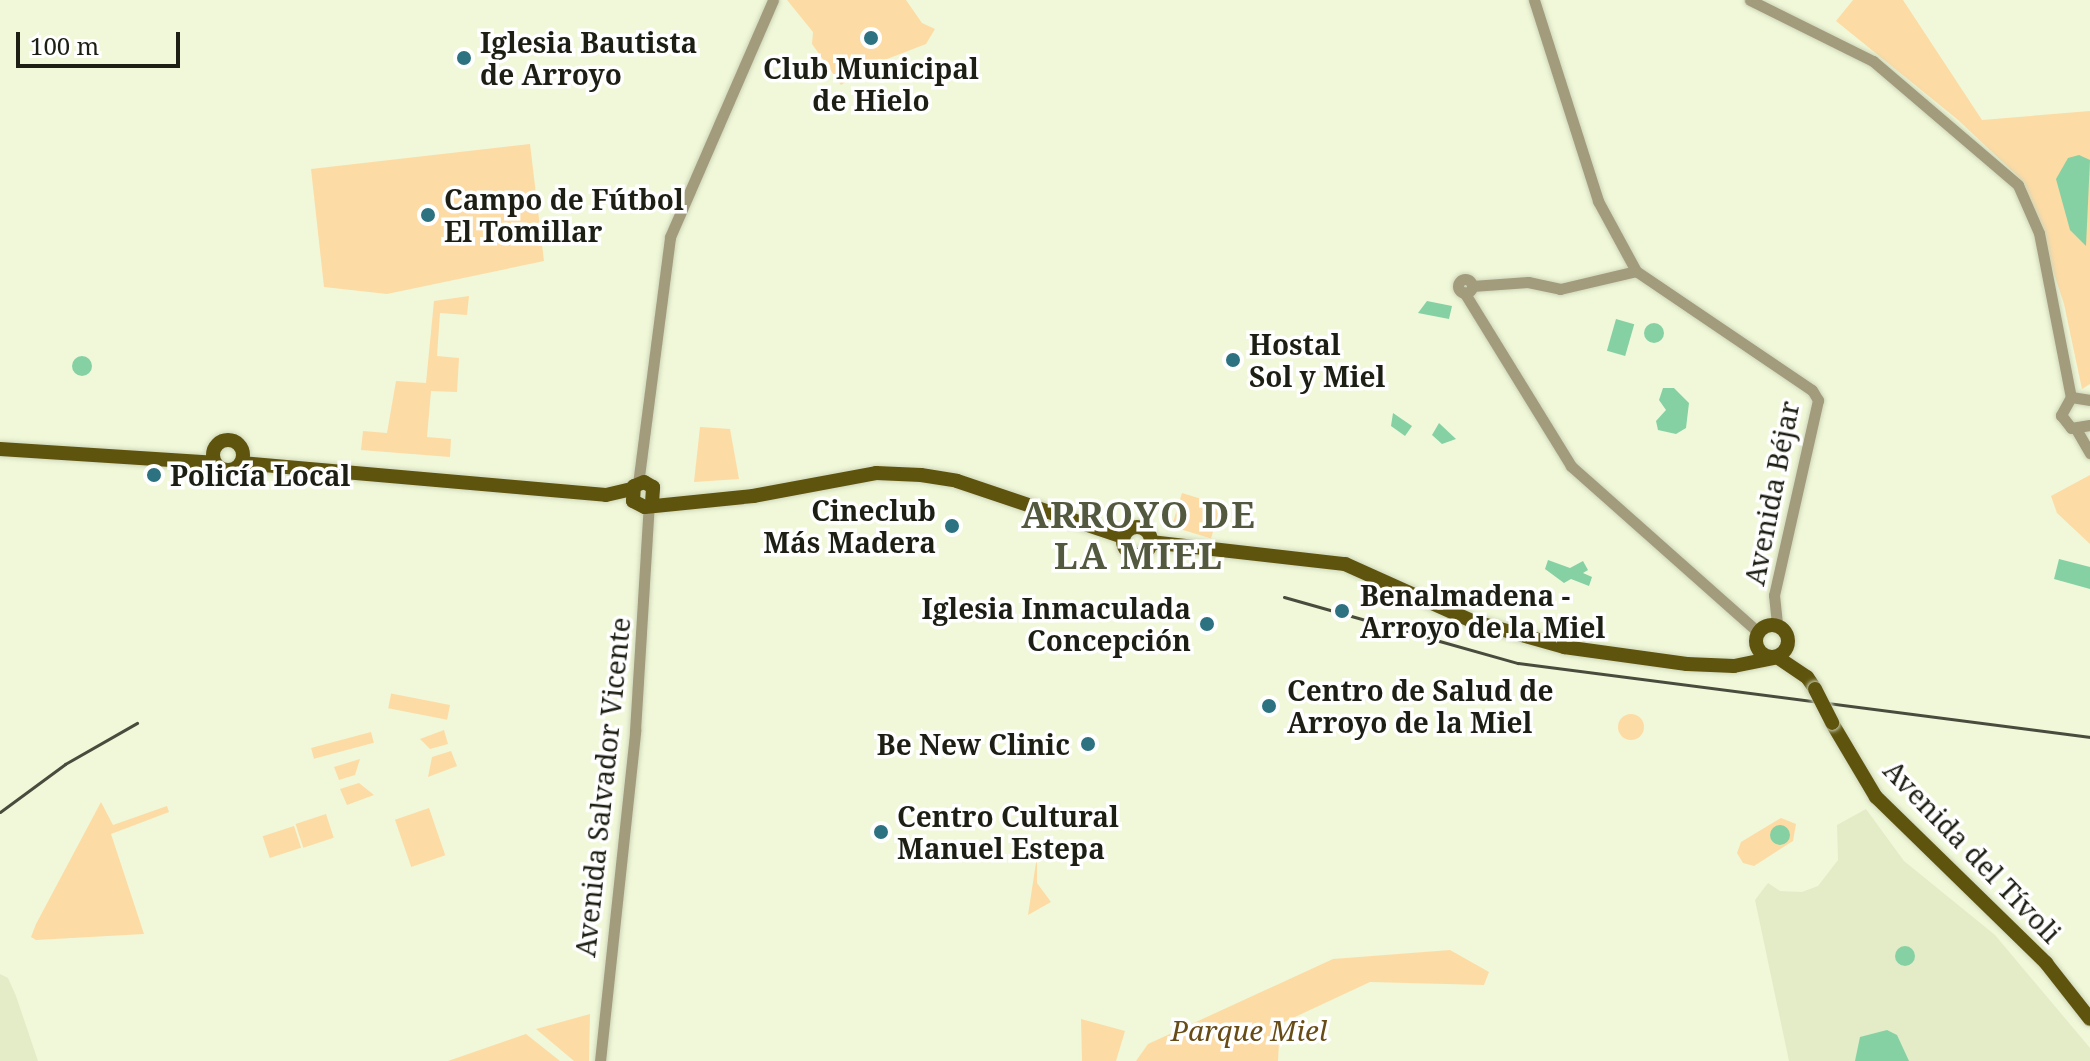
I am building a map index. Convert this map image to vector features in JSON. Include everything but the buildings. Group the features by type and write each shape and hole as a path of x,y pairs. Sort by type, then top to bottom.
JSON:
{"main road":[{"path":"0,449 186,461 214,457 228,440 242,458 265,467 606,495 643,494 678,503 753,496 876,473 921,475 957,481 1123,537 1123,546 1134,555 1144,553 1151,542 1345,564 1472,621 1519,636 1629,659 1734,666 1779,655"},
{"path":"214,457 228,471 242,458"},
{"path":"1734,666 1764,632"},
{"path":"1764,632 1779,655"},
{"path":"1764,632 1787,635 1779,655"},
{"name":"Avenida del Tívoli","path":"1779,655 1803,673 1815,689 1876,797 2046,963 2090,1019"}],"street":[{"name":"Avenida Salvador Vicente","path":"600,1061 645,616 643,494 670,237 773,0"},
{"path":"1534,0 1598,201 1636,271 1560,289 1528,282 1468,289 1571,466 1764,632"},
{"path":"1750,0 1873,61 2018,185 2039,233 2071,397 2061,415 2076,429 2090,453"},
{"name":"Avenida Béjar","path":"1636,271 1789,373 1818,400 1764,632"},
{"path":"2071,397 2090,400"},
{"path":"2076,429 2090,425"}],"shaded area":[{"path":"2079,155 2090,160 2086,246 2070,230 2056,179 2068,158"},
{"path":"1427,301 1452,306 1449,319 1418,313"},
{"path":"1616,319 1634,324 1625,356 1607,351"},
{"path":"1654,323 1661,326 1664,333 1661,340 1654,343 1647,340 1644,333 1647,326"},
{"path":"82,356 89,359 92,366 89,373 82,376 75,373 72,366 75,359"},
{"path":"1663,388 1674,388 1689,403 1686,428 1676,434 1658,430 1656,421 1666,410 1659,400"},
{"path":"1393,413 1412,426 1405,436 1391,426"},
{"path":"1439,423 1456,439 1442,444 1432,435"},
{"path":"2059,559 2090,567 2090,589 2054,579"},
{"path":"1548,560 1570,568 1583,561 1588,570 1583,573 1592,577 1589,586 1571,579 1564,583 1545,569"},
{"path":"1866,809 1904,861 1995,935 2090,1048 2090,1061 1789,1061 1755,900 1768,883 1780,891 1802,892 1818,886 1838,860 1837,825"},
{"path":"1780,825 1787,828 1790,835 1787,842 1780,845 1773,842 1770,835 1773,828"},
{"path":"1905,946 1912,949 1915,956 1912,963 1905,966 1898,963 1895,956 1898,949"},
{"path":"0,974 8,978 16,996 38,1061 0,1061"},
{"path":"1887,1030 1897,1035 1909,1061 1855,1061 1860,1037"}],"green space":[{"name":"Club Municipal de Hielo","path":"787,0 906,0 922,23 935,29 926,44 874,64 841,85 812,44 813,32"},
{"path":"1853,0 1903,0 1982,120 2090,111 2090,384 2082,389 2064,304 2024,182 1957,119 1836,21"},
{"name":"Campo de Fútbol El Tomillar","path":"530,144 544,261 387,294 324,287 311,169"},
{"path":"469,296 467,315 440,313 437,356 459,358 457,392 431,391 427,437 451,439 450,457 361,450 363,431 387,433 396,381 426,383 434,301"},
{"path":"700,427 730,429 739,479 694,482"},
{"path":"2090,475 2090,544 2057,513 2051,496"},
{"path":"1182,493 1221,505 1211,538 1172,526"},
{"path":"391,694 450,705 447,720 388,708"},
{"path":"1631,714 1640,718 1644,727 1640,736 1631,740 1622,736 1618,727 1622,718"},
{"path":"444,730 448,744 430,749 420,739"},
{"path":"371,732 374,743 314,759 311,748"},
{"path":"451,751 457,766 428,777 432,757"},
{"path":"360,759 355,775 339,780 334,767"},
{"path":"359,783 374,795 347,805 340,789"},
{"path":"101,802 113,825 167,806 169,812 111,834 144,934 36,940 31,937 36,924"},
{"path":"429,808 445,855 411,867 395,820"},
{"path":"326,814 334,838 303,848 296,824"},
{"path":"1781,818 1796,824 1793,841 1754,866 1743,863 1737,853 1741,842"},
{"path":"294,826 301,848 270,858 263,836"},
{"path":"1037,856 1037,883 1051,902 1028,915"},
{"name":"Parque Miel","path":"1450,950 1489,972 1484,985 1370,982 1280,1024 1278,1061 1136,1061 1148,1044 1333,959"},
{"path":"590,1014 589,1061 574,1061 536,1029"},
{"path":"1081,1019 1125,1031 1116,1061 1082,1061"},
{"path":"526,1034 560,1061 448,1061"}],"railway":[{"path":"1284,597 1518,663 2090,737"},
{"path":"0,812 65,764 137,723"}],"place":[{"name":"Club Municipal de Hielo","path":"871,38"},
{"name":"Iglesia Bautista de Arroyo","path":"464,58"},
{"name":"Campo de Fútbol El Tomillar","path":"428,215"},
{"name":"Hostal Sol y Miel","path":"1233,360"},
{"name":"Policía Local","path":"154,475"},
{"name":"Cineclub Más Madera","path":"952,526"},
{"name":"Benalmadena - Arroyo de la Miel","path":"1342,611"},
{"name":"Iglesia Inmaculada Concepción","path":"1207,624"},
{"name":"Centro de Salud de Arroyo de la Miel","path":"1269,706"},
{"name":"Be New Clinic","path":"1088,744"},
{"name":"Centro Cultural Manuel Estepa","path":"881,832"}],"district":[{"name":"ARROYO DE LA MIEL","path":"1139,534"}]}
